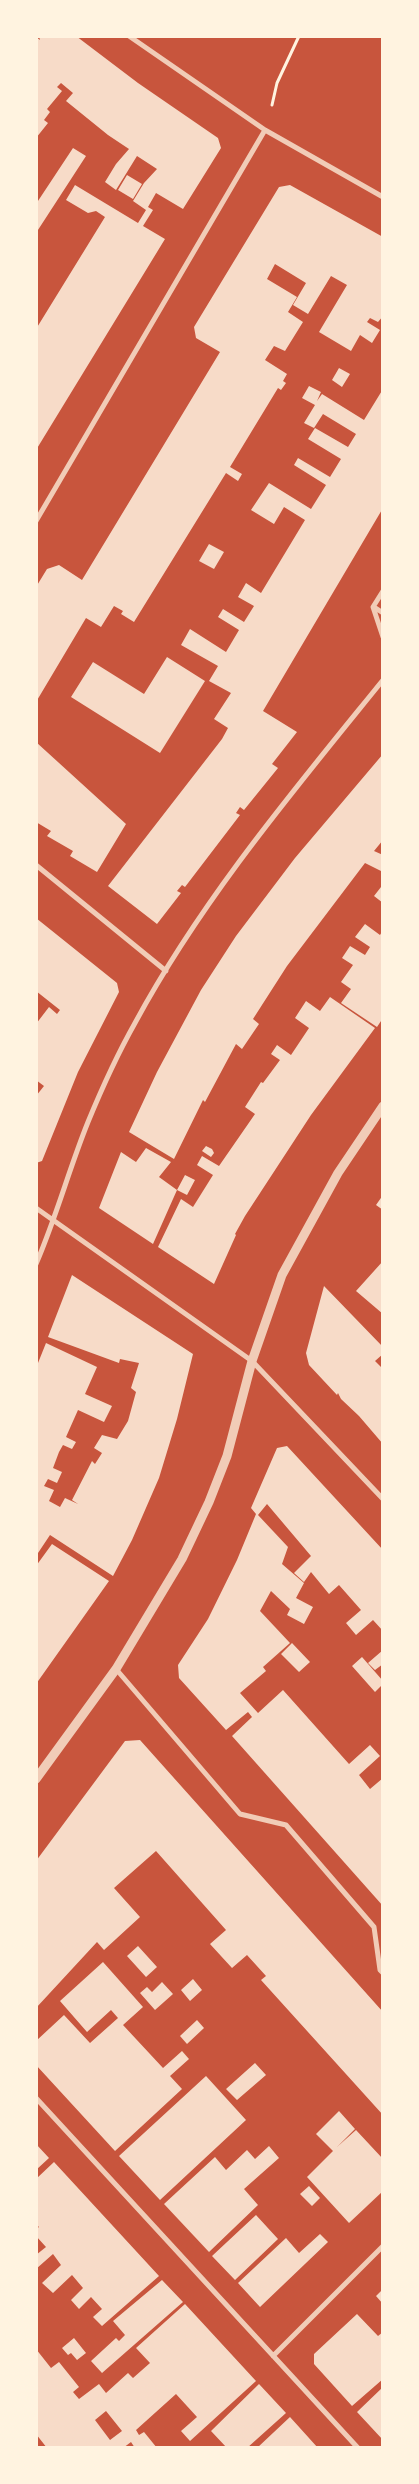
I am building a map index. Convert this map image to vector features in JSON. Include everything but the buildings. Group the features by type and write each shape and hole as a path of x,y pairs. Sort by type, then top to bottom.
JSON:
{"street":[{"path":"129,36 265,130 383,197"},
{"path":"36,521 265,130"},
{"path":"373,607 383,591"},
{"path":"373,607 383,613"},
{"path":"373,607 383,637"},
{"path":"36,1264 55,1221 88,1123 108,1076 135,1022 166,971 252,842 383,680"},
{"path":"36,865 166,971"},
{"path":"36,1779 116,1669 182,1560 209,1502 230,1446 252,1361 282,1275 338,1173 383,1106"},
{"path":"36,1208 252,1361 383,1499"},
{"path":"116,1669 240,1814 286,1826 374,1927 383,1973"},
{"path":"36,2098 358,2448"},
{"path":"273,2356 383,2246"}],"path":[{"path":"265,130 277,83 299,36"}]}
